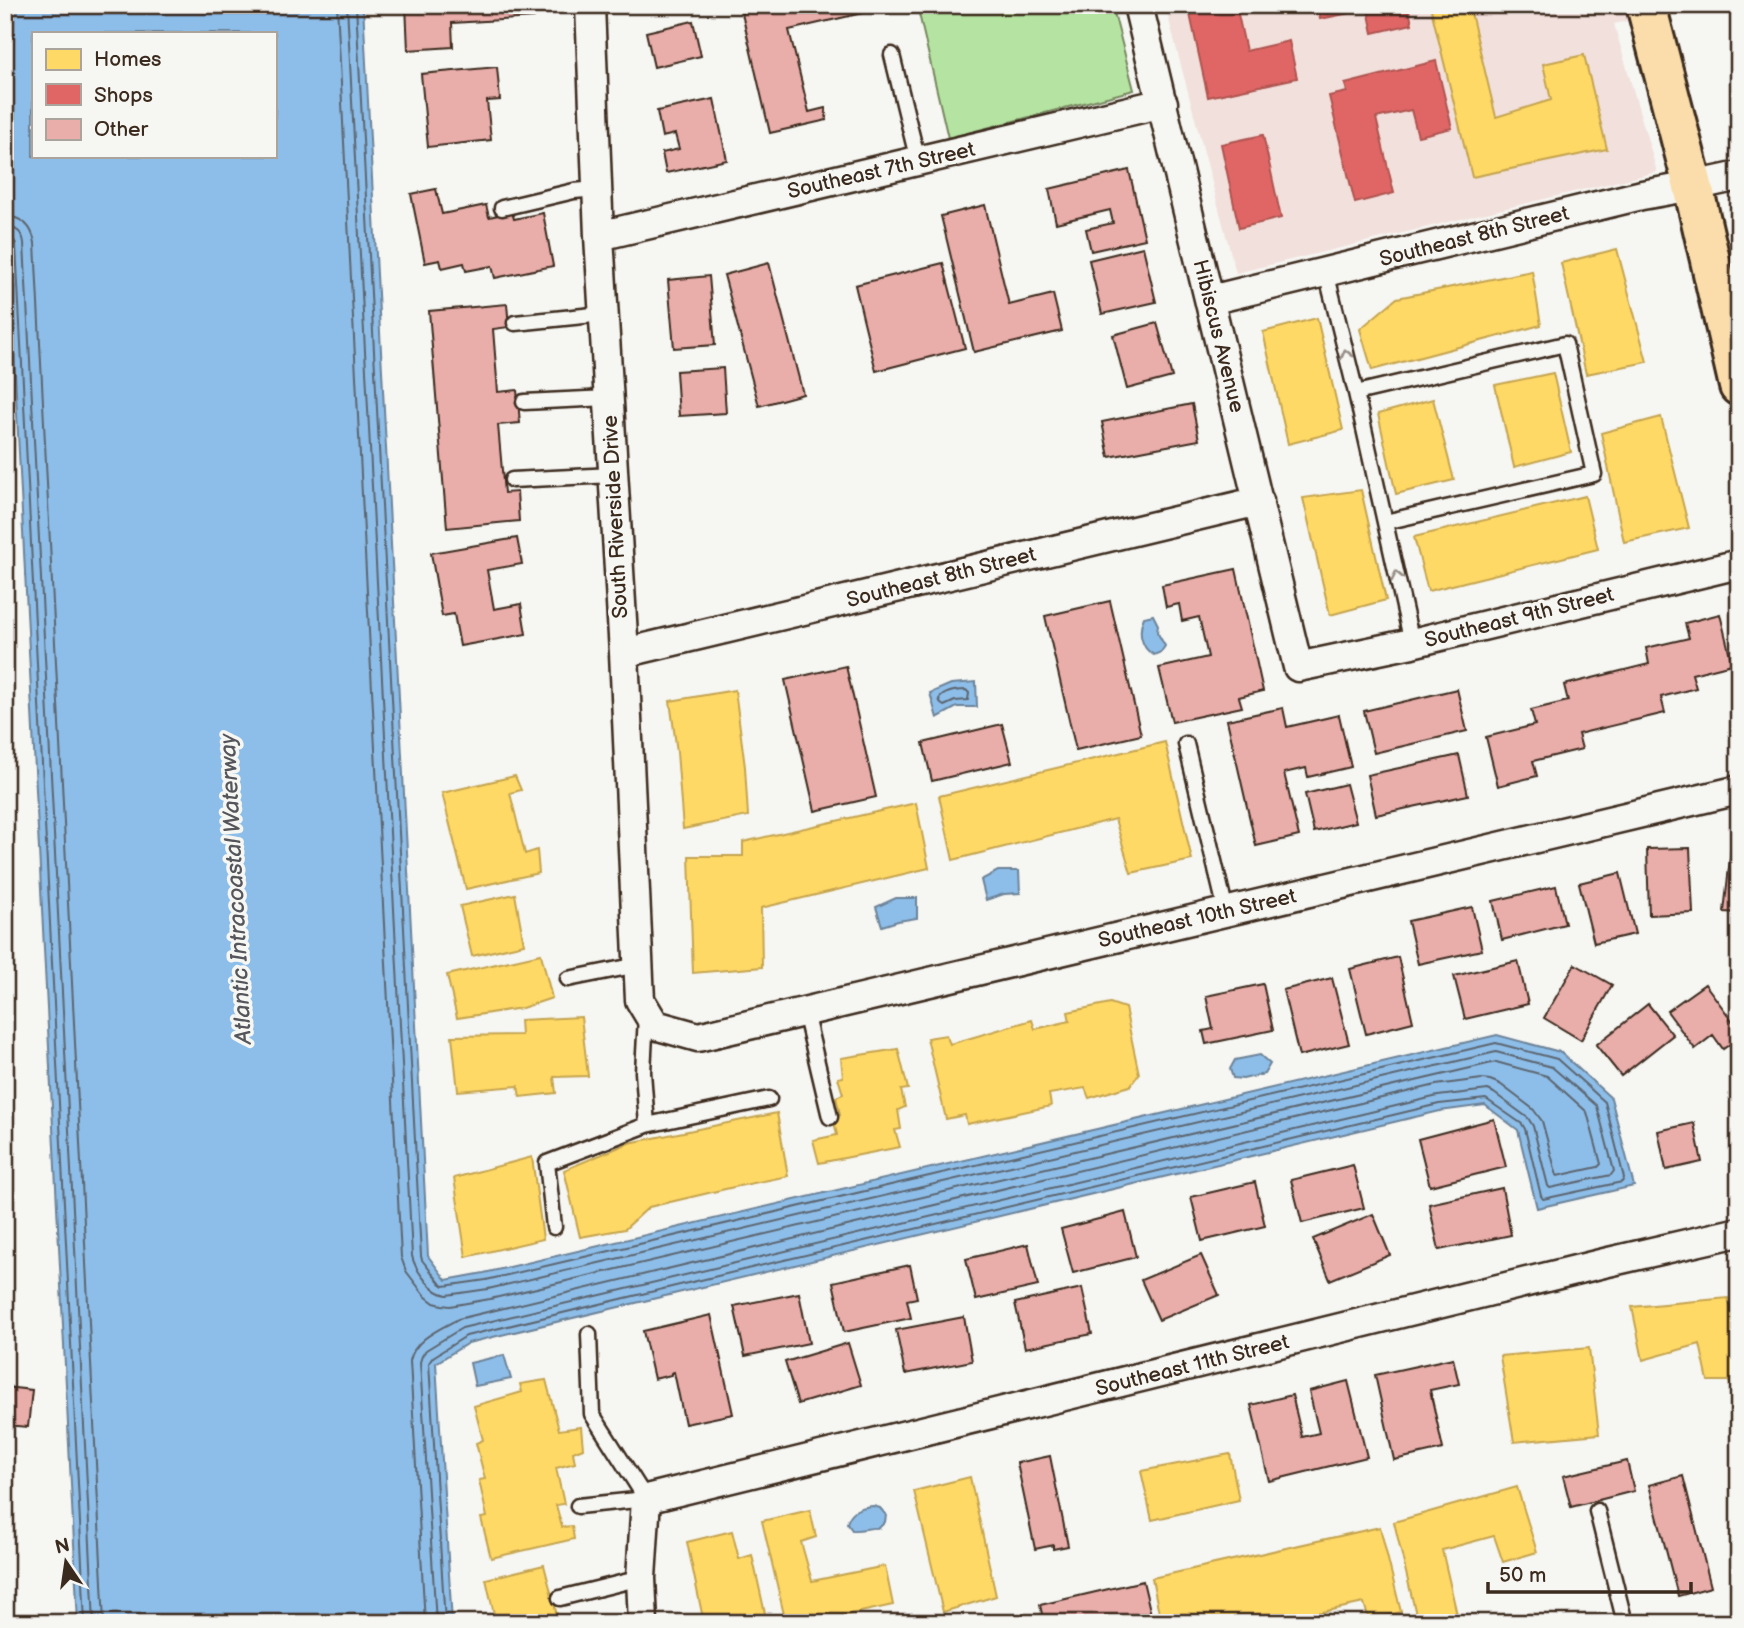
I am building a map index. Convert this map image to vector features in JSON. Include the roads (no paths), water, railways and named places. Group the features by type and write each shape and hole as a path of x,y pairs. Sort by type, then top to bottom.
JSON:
{"main road":[{"path":"1646,5 1693,186 1739,386"}],"street":[{"name":"South Riverside Drive","path":"590,5 599,236 624,653 640,1000 651,1018"},
{"name":"Hibiscus Avenue","path":"1138,5 1298,667"},
{"name":"Southeast 7th Street","path":"599,236 1163,103"},
{"name":"Southeast 8th Street","path":"1210,300 1642,195 1739,176"},
{"name":"Southeast 8th Street","path":"624,653 1259,501"},
{"name":"Southeast 9th Street","path":"1298,667 1739,564"},
{"name":"Southeast 10th Street","path":"651,1018 698,1037 1739,790"},
{"name":"Southeast 11th Street","path":"646,1499 1739,1232"},
{"path":"643,1623 641,1578 646,1499"}],"lane":[{"path":"892,55 918,161"},
{"path":"502,208 574,191 597,189"},
{"path":"1326,272 1412,642"},
{"path":"515,323 603,314"},
{"path":"1356,393 1565,344 1594,474 1385,522"},
{"path":"524,402 608,398"},
{"path":"512,480 613,475"},
{"path":"1186,744 1226,911"},
{"path":"568,979 638,965"},
{"path":"805,1012 830,1117"},
{"path":"647,1125 643,1072 651,1018"},
{"path":"554,1227 547,1163 647,1125 769,1099"},
{"path":"578,1506 646,1499 592,1413 589,1334"},
{"path":"1597,1511 1625,1623"},
{"path":"560,1598 641,1578"}],"water":[{"name":"Atlantic Intracoastal Waterway","path":"5,5 363,5 428,1256 446,1280 1497,1035 1560,1052 1611,1098 1634,1186 1537,1208 1518,1130 1485,1105 1440,1111 468,1343 436,1363 452,1623 78,1623 5,175"},
{"path":"1153,615 1158,625 1157,632 1165,646 1161,652 1154,655 1143,643 1141,633 1144,617"},
{"path":"976,682 977,707 957,707 937,718 930,693 951,684"},
{"path":"998,871 1019,871 1020,893 1004,894 986,900 981,880"},
{"path":"896,898 917,898 917,918 882,926 876,907"},
{"path":"1260,1055 1270,1064 1264,1074 1243,1079 1233,1078 1230,1069 1235,1060"},
{"path":"504,1355 511,1379 475,1386 470,1363"},
{"path":"860,1508 880,1508 886,1515 885,1522 879,1528 852,1530 847,1523 851,1515"}]}
